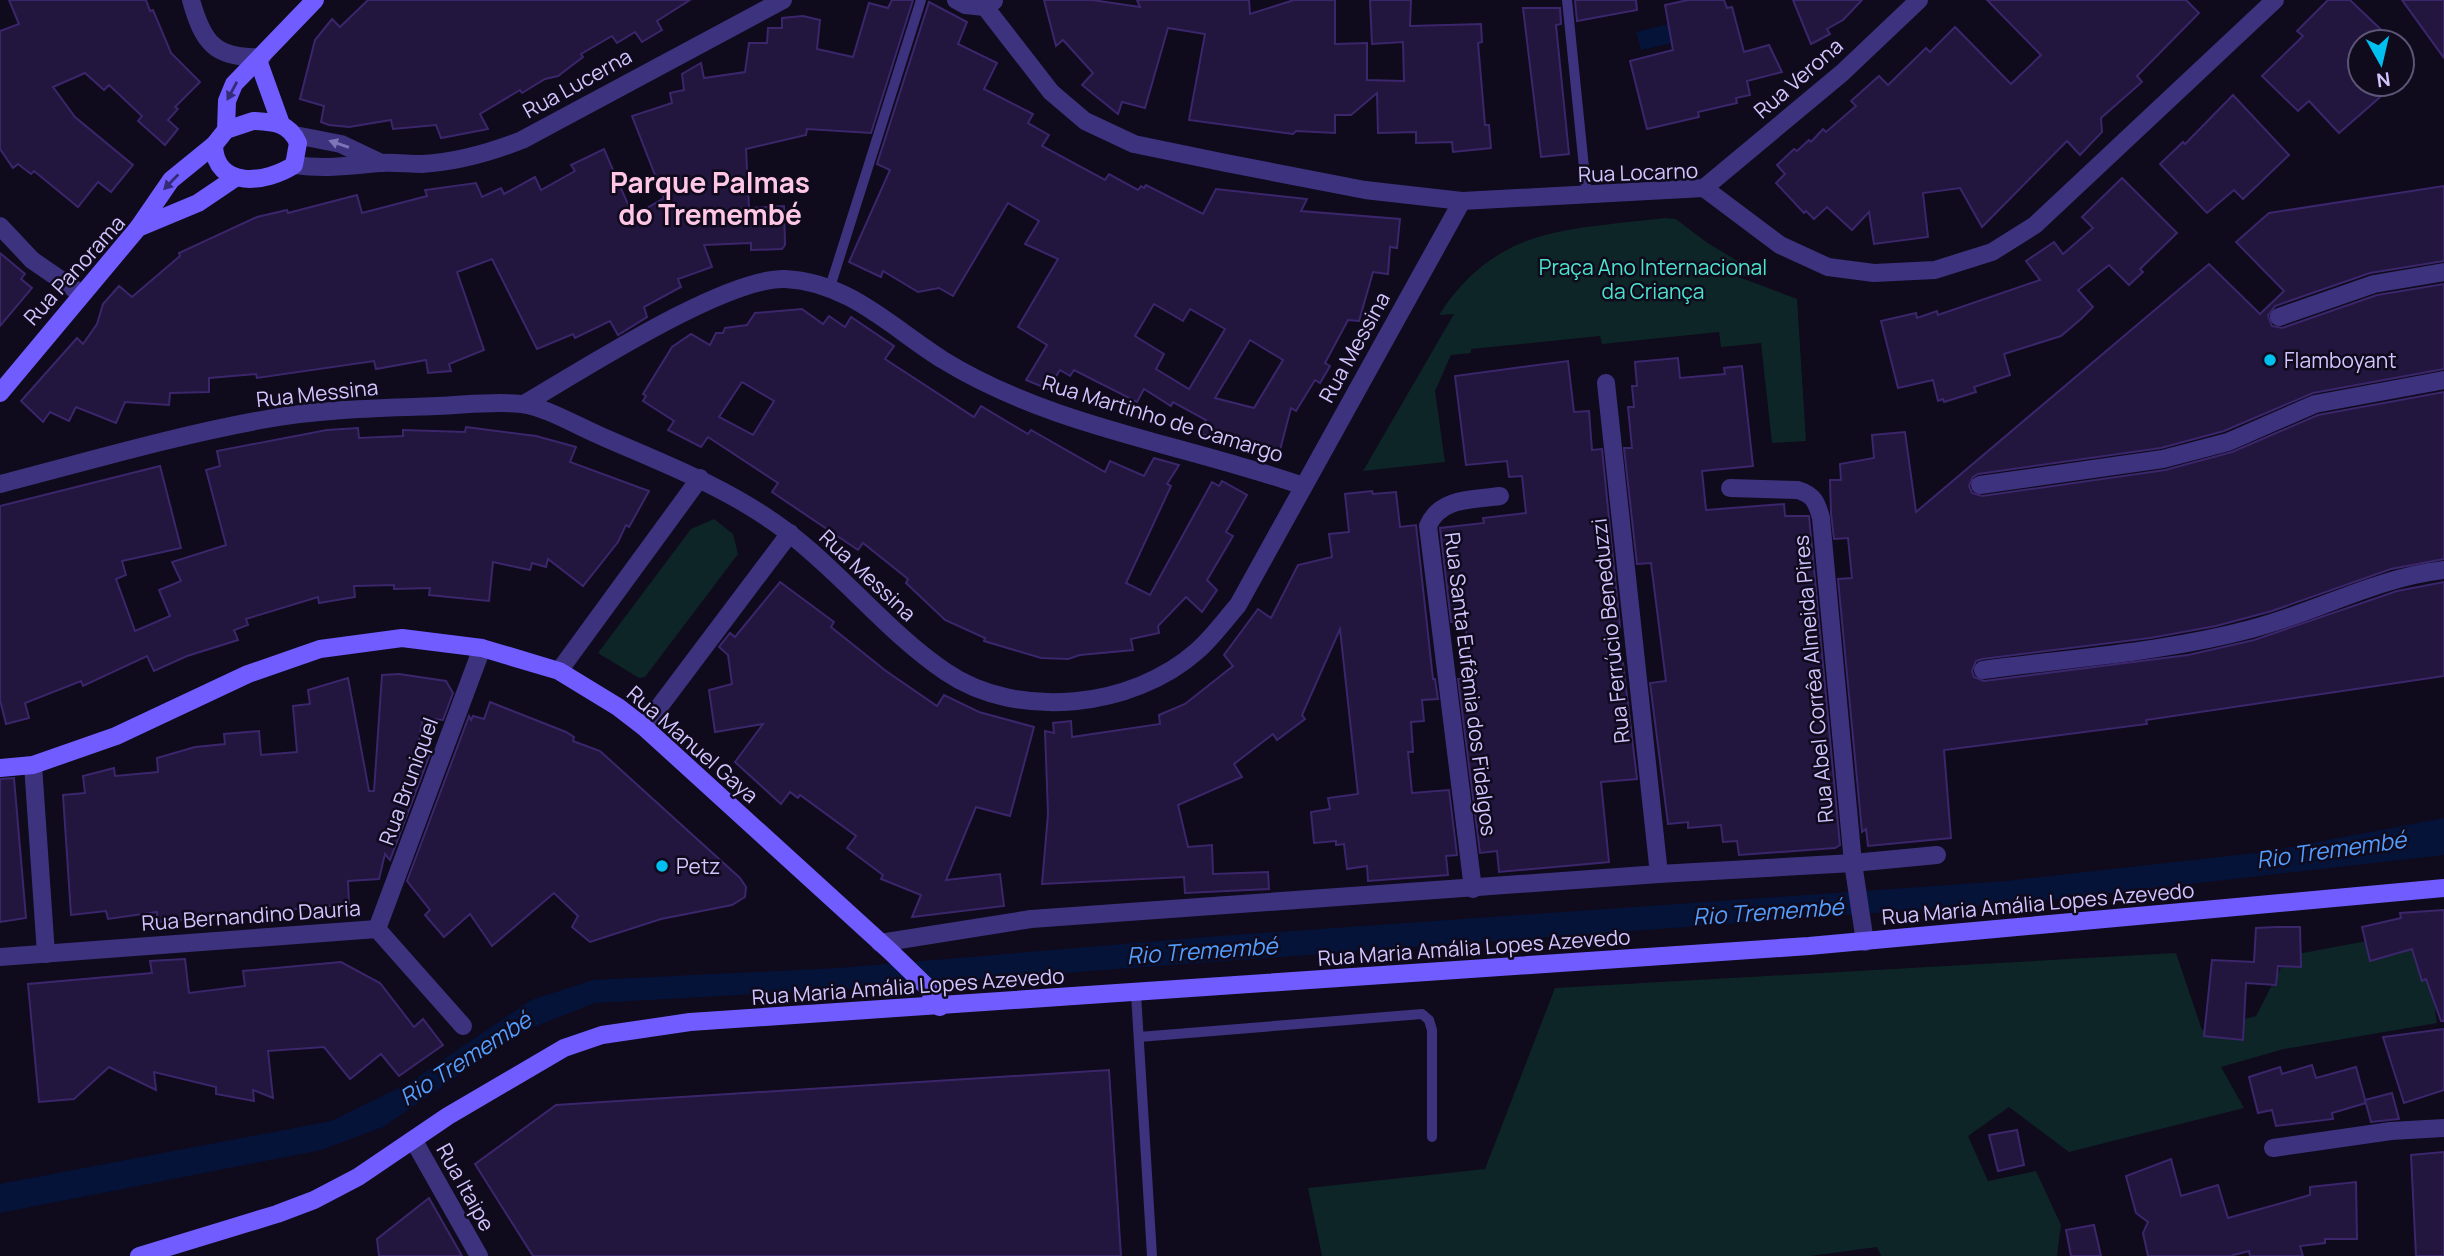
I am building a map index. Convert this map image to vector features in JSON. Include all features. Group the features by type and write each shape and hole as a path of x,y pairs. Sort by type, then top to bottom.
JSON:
{"main road":[{"path":"226,130 227,101 234,85 315,0"},
{"path":"214,145 217,162 224,172 235,178 267,178 293,165 298,149 260,59"},
{"path":"138,228 171,180 214,145 226,130 253,121 288,130"},
{"name":"Rua Panorama","path":"0,393 80,293 138,228 198,203 235,178"},
{"name":"Rua Manuel Gaya","path":"0,768 33,765 116,736 284,659 320,649 402,638 482,648 559,671 644,727 928,987 940,1007"},
{"name":"Rua Maria Amália Lopes Azevedo","path":"139,1256 314,1200 414,1141 448,1116 564,1048 602,1035 690,1022 1136,994 1865,942 2444,888"}],"street":[{"path":"191,0 209,43 223,54 260,59"},
{"name":"Rua Lucerna","path":"293,165 336,168 457,160 512,144 783,0"},
{"path":"956,0 965,5 990,4"},
{"name":"Rua Verona","path":"1703,188 1842,73 1919,0"},
{"name":"Rua Locarno","path":"990,4 1051,92 1085,121 1133,144 1365,190 1462,201 1587,197 1703,188 1780,245 1828,267 1874,272 1935,270 1992,252 2035,225 2274,0"},
{"name":"Rua Lucerna","path":"288,130 341,144 381,163"},
{"name":"Rua Messina","path":"0,484 177,438 271,418 395,407 524,404 699,478 734,496 790,533 901,636 947,674 981,690 1018,700 1051,703 1107,696 1152,679 1196,652 1238,605 1462,201"},
{"path":"0,226 33,260 80,293"},
{"path":"2278,317 2374,284 2444,272"},
{"name":"Rua Martinho de Camargo","path":"524,404 703,304 748,285 784,279 831,286 885,318 944,360 1000,389 1099,426 1240,464 1303,486"},
{"path":"1980,485 2163,460 2228,442 2315,404 2444,380"},
{"name":"Rua Ferrúcio Beneduzzi","path":"1606,383 1659,874"},
{"path":"559,671 699,478"},
{"name":"Rua Abel Corrêa Almeida Pires","path":"1730,488 1798,490 1808,493 1816,501 1822,532 1853,863 1865,942"},
{"name":"Rua Santa Eufêmia dos Fidalgos","path":"1474,890 1428,526 1432,516 1444,505 1500,496"},
{"path":"644,727 790,533"},
{"path":"1983,670 2241,632 2376,584 2444,570"},
{"name":"Rua Bruniquel","path":"377,929 482,648"},
{"path":"33,765 46,954"},
{"path":"885,947 1031,919 1474,890 1937,855"},
{"name":"Rua Bernandino Dauria","path":"0,957 377,929 463,1026"},
{"path":"2273,1148 2391,1131 2444,1128"},
{"name":"Rua Itaipe","path":"414,1141 479,1256"}],"lane":[{"path":"831,286 921,0"},
{"path":"1567,0 1587,197"},
{"path":"1136,994 1152,1256"},
{"path":"1139,1037 1422,1014 1429,1020 1432,1030 1432,1137"}],"green space":[{"name":"Praça Ano Internacional da Criança","path":"1676,219 1706,242 1759,274 1739,277 1797,299 1806,441 1772,443 1761,343 1721,347 1719,332 1602,344 1600,336 1471,349 1471,353 1451,355 1435,391 1445,462 1363,471 1454,314 1439,315 1461,285 1485,264 1511,248 1538,237 1567,230"},
{"path":"714,519 733,534 738,554 645,677 639,678 598,653 691,529"},
{"path":"2425,930 2437,1023 2284,1049 2221,1067 2244,1108 2069,1152 2009,1107 1968,1136 1988,1181 2036,1171 2061,1225 2057,1256 1881,1256 1877,1247 1810,1256 1322,1256 1308,1188 1485,1169 1555,988 2176,953 2202,1030 2256,1016 2287,956"}],"water":[{"path":"1673,23 1677,42 1641,50 1636,32"},
{"name":"Rio Tremembé","path":"2444,818 2444,855 2050,900 846,989 595,1003 523,1031 383,1127 321,1150 0,1213 0,1184 331,1121 409,1083 531,1000 593,980 838,968 1220,936 2006,881 2265,852"}],"building":[{"path":"9,0 146,0 171,53 200,82 175,107 178,109 168,120 178,129 165,145 138,121 142,116 109,85 104,90 85,73 53,87 75,117 133,165 111,192 98,182 78,207 34,171 31,174 18,164 13,168 0,149 0,31 19,24"},
{"path":"368,0 690,0 657,21 662,30 642,42 635,32 617,43 612,36 581,54 583,57 558,76 545,79 522,93 520,90 480,114 488,129 441,138 436,125 393,129 391,120 349,127 329,125 321,122 324,106 300,99 315,40 332,19 340,27"},
{"path":"892,0 913,0 871,133 807,129 806,135 746,149 749,208 784,206 785,245 782,249 751,250 751,243 704,245 712,267 678,279 681,287 644,307 647,317 618,335 610,321 575,338 573,334 537,349 492,259 457,272 484,350 449,364 451,371 428,373 426,360 376,369 374,361 257,378 256,374 209,378 209,392 170,393 169,405 125,402 116,423 76,407 69,421 50,412 43,422 21,401 77,338 83,344 97,324 103,304 119,286 132,297 180,256 179,253 257,217 287,210 288,213 357,195 362,213 427,196 425,190 476,183 482,197 501,188 504,194 535,177 541,190 575,171 571,165 604,149 633,216 664,198 632,116 672,103 670,93 684,90 682,74 701,63 704,78 745,72 749,43 767,43 768,28 782,28 782,18 803,16 820,20 817,49 853,57 869,3 888,8"},
{"path":"1044,0 1092,0 1140,7 1137,0 1249,0 1250,14 1294,0 1335,0 1335,44 1367,43 1367,80 1404,81 1403,42 1372,44 1370,0 1411,0 1410,26 1481,24 1482,42 1478,43 1485,125 1489,125 1491,148 1453,152 1452,142 1416,143 1416,132 1378,133 1377,93 1351,115 1335,115 1335,133 1296,131 1293,134 1189,120 1205,34 1168,28 1145,108 1122,102 1118,114 1082,85 1093,73 1063,40 1056,46"},
{"path":"1575,0 1636,0 1637,10 1577,21"},
{"path":"1688,0 1724,0 1727,8 1732,7 1744,52 1769,45 1782,72 1747,81 1750,95 1736,98 1737,103 1698,112 1699,117 1647,129 1630,61 1673,50 1665,5"},
{"path":"1793,0 1862,0 1843,20 1827,29 1830,34 1811,44"},
{"path":"1987,0 2186,0 2199,13 2137,76 2142,82 2101,118 2102,132 2080,155 2067,141 1982,227 1960,188 1923,193 1928,237 1874,244 1869,212 1852,230 1827,207 1814,219 1806,211 1804,213 1776,183 1785,174 1777,165 1794,149 1797,151 1809,140 1811,142 1823,129 1826,132 1856,106 1851,101 1879,76 1888,85 1926,48 1930,52 1955,27 2011,84 2041,55"},
{"path":"2328,0 2350,0 2379,28 2346,28 2346,98 2379,98 2339,133 2309,101 2298,111 2262,76 2303,36 2297,31"},
{"path":"2402,0 2444,0 2444,58"},
{"path":"929,2 967,22 958,44 997,63 984,89 1033,114 1028,123 1049,135 1042,146 1105,180 1109,174 1138,190 1146,185 1203,214 1216,189 1307,199 1301,211 1400,219 1397,248 1390,247 1388,274 1373,272 1359,321 1348,320 1325,363 1330,366 1320,383 1315,380 1296,411 1291,408 1280,450 1232,437 1231,440 1197,434 1206,420 1173,402 1171,406 1144,389 1137,402 1074,370 1070,376 1060,370 1048,389 1026,380 1047,345 1018,327 1058,259 1025,244 1039,221 1008,203 953,296 939,288 918,292 883,271 881,277 849,262 890,170 877,164","holes":["1154,304 1183,321 1190,309 1225,329 1189,389 1156,369 1164,354 1135,336","1250,340 1283,360 1254,408 1215,398"]},
{"path":"1523,8 1560,8 1561,24 1556,25 1569,154 1541,157"},
{"path":"2233,95 2289,155 2243,199 2234,190 2207,213 2160,164 2183,142 2185,144"},
{"path":"2122,178 2177,233 2140,269 2143,272 2129,285 2109,265 2078,290 2093,307 2081,319 2061,336 2004,354 2010,375 1974,387 1976,392 1944,402 1943,399 1938,401 1933,380 1898,388 1881,321 1916,313 1917,318 1937,311 1938,315 2040,280 2026,261 2054,242 2063,254 2093,228 2082,217"},
{"name":"Flamboyant","path":"2444,186 2444,261 2370,273 2275,306 2268,316 2272,326 2282,328 2377,295 2444,284 2444,369 2313,393 2224,431 2161,448 1978,474 1973,477 1969,486 1972,493 1982,496 2165,470 2232,452 2318,415 2444,392 2444,559 2391,569 2272,611 2216,626 2150,638 1982,659 1976,661 1972,671 1974,677 1984,681 2188,655 2254,640 2397,591 2444,582 2444,676 2146,720 2147,724 1944,750 1951,838 1868,846 1866,829 1862,832 1838,579 1852,578 1848,538 1834,539 1831,513 1830,480 1841,480 1840,464 1874,458 1872,435 1905,432 1916,512 2209,264 2260,314 2284,291 2236,242 2269,213"},
{"path":"0,253 25,274 21,279 32,288 0,326"},
{"path":"802,309 823,324 829,316 845,327 851,317 894,346 885,359 974,417 981,406 1028,434 1031,430 1105,472 1110,461 1144,476 1154,458 1179,465 1167,484 1171,486 1126,583 1150,595 1212,482 1219,486 1222,481 1247,495 1226,532 1233,536 1207,580 1217,590 1202,612 1186,597 1158,626 1159,633 1131,639 1133,650 1080,655 1068,659 1041,658 984,641 985,638 945,620 906,583 908,579 863,543 858,550 772,492 778,483 708,437 701,447 668,430 674,421 643,401 646,396 643,394 672,347 691,334 710,345 716,333 723,333 725,328 747,325 755,313","holes":["742,382 774,401 753,435 719,417"]},
{"path":"1678,358 1680,378 1725,374 1724,368 1742,366 1753,466 1702,471 1706,510 1784,504 1785,516 1809,516 1840,845 1835,848 1739,855 1737,841 1723,842 1721,825 1688,828 1688,822 1668,824 1650,683 1666,681 1651,563 1637,564 1624,448 1632,448 1628,407 1634,407 1632,386 1637,386 1635,362"},
{"path":"1568,361 1574,412 1589,411 1592,450 1602,449 1620,627 1605,628 1608,663 1623,663 1637,779 1601,782 1609,862 1499,872 1497,851 1480,853 1458,679 1471,679 1465,621 1451,622 1440,528 1484,523 1483,518 1526,513 1522,476 1509,477 1507,461 1466,465 1455,376"},
{"path":"466,427 536,436 576,447 570,462 649,491 629,527 626,525 618,542 583,586 548,559 546,567 532,563 530,570 493,562 489,601 429,595 430,588 354,586 355,597 319,603 318,597 246,619 248,625 234,630 238,640 187,656 154,671 147,656 83,686 81,681 25,703 29,718 6,724 0,700 0,506 160,466 181,548 122,561 126,575 116,579 135,631 170,616 159,590 181,581 172,562 226,545 206,470 220,466 217,451 327,430 358,428 359,438 403,436 403,430 465,432"},
{"path":"1372,491 1373,494 1396,492 1400,527 1416,525 1433,679 1438,699 1422,700 1424,721 1411,722 1413,752 1408,752 1412,793 1449,790 1457,855 1446,856 1448,875 1368,881 1367,866 1347,869 1344,844 1336,845 1336,841 1314,843 1311,812 1330,809 1328,798 1358,794 1340,629 1302,715 1305,719 1277,740 1273,734 1234,764 1242,777 1178,805 1188,847 1212,845 1213,874 1268,872 1269,889 1185,893 1184,877 1042,884 1048,814 1045,731 1054,733 1053,723 1071,721 1072,737 1160,724 1159,715 1185,704 1233,666 1224,655 1258,609 1271,618 1298,565 1332,557 1329,534 1349,532 1345,494"},
{"path":"780,582 834,622 831,627 886,671 937,706 944,695 979,712 1034,727 1010,816 976,807 946,880 1000,874 1004,906 912,917 921,895 881,879 883,875 847,848 856,836 800,795 798,798 790,792 781,804 735,762 763,724 715,732 709,690 732,684 728,655 719,647 730,633 735,637"},
{"path":"399,674 446,681 453,693 443,720 423,718 417,751 430,754 390,860 385,854 379,879 348,881 349,904 157,922 157,912 108,919 106,911 71,915 63,795 85,793 83,776 114,768 115,776 158,772 157,758 195,747 225,744 224,734 259,731 261,755 297,752 293,706 310,704 308,690 348,678 369,791 374,791 382,675"},
{"path":"490,702 566,732 574,737 573,741 600,751 740,878 746,887 745,897 732,905 661,919 590,942 572,927 578,916 554,893 492,946 470,914 444,937 425,915 430,910 407,881 469,716 471,720 473,716 484,719"},
{"path":"14,778 26,918 0,922 0,779"},
{"path":"2444,910 2444,1021 2441,1021 2426,979 2422,981 2412,949 2370,961 2362,927 2401,918 2400,913"},
{"path":"2300,927 2301,967 2278,966 2276,985 2246,983 2243,1040 2204,1036 2212,960 2254,962 2256,928"},
{"path":"185,959 189,993 245,986 243,971 341,962 380,983 414,1027 423,1019 443,1045 399,1076 381,1054 350,1079 324,1047 268,1051 273,1098 253,1090 254,1101 216,1094 216,1087 154,1072 156,1090 109,1067 74,1099 39,1102 28,984 152,973 150,961"},
{"path":"2444,1029 2444,1090 2404,1103 2383,1037"},
{"path":"2312,1065 2316,1078 2356,1067 2366,1103 2332,1113 2333,1119 2276,1126 2272,1110 2258,1113 2249,1077 2280,1067 2282,1074"},
{"path":"1109,1070 1121,1256 533,1256 475,1164 556,1105"},
{"path":"2392,1093 2399,1119 2371,1122 2365,1100"},
{"path":"2017,1130 2024,1165 1998,1171 1989,1135"},
{"path":"2444,1152 2444,1256 2416,1256 2411,1155"},
{"path":"2171,1159 2181,1196 2218,1185 2228,1218 2310,1195 2310,1187 2356,1182 2357,1239 2325,1239 2325,1243 2300,1246 2303,1256 2250,1256 2249,1251 2230,1256 2148,1256 2143,1233 2148,1222 2136,1213 2126,1176"},
{"path":"429,1198 462,1256 379,1256 377,1239"},
{"path":"2094,1225 2101,1256 2071,1256 2066,1230"}],"place":[{"name":"Flamboyant","path":"2270,360"},
{"name":"Petz","path":"662,866"}],"district":[{"name":"Parque Palmas do Tremembé","path":"710,198"}]}
